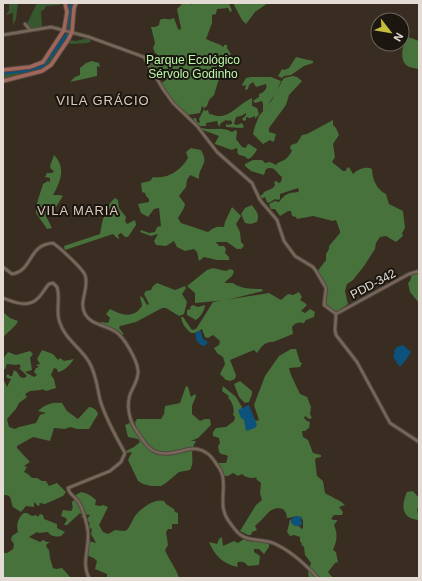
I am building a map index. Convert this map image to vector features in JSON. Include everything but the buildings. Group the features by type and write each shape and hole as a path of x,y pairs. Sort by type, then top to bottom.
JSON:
{"main road":[{"path":"3,70 30,68 38,65 47,56 68,31 65,3"},
{"path":"3,81 26,76 47,68 60,52 76,3"}],"street":[{"path":"25,24 31,31"},
{"path":"3,35 52,27 144,57 173,103 197,126 218,152 252,183 260,200 277,220 287,246 296,256 313,267 316,271 326,288 324,305 336,314 336,335 357,362 390,423 419,442"},
{"path":"3,267 12,274 18,273 26,266 38,248 44,245 52,243 64,251 85,274 86,282 82,305 85,314 93,321 115,331 120,336 136,362 138,376 129,396 129,413 133,426 146,444 160,454 168,455 190,449 197,449 210,455 224,478 224,513 238,533 249,540 269,541 282,547 304,564 318,578"},
{"name":"PDD-342","path":"336,314 409,274 419,271"},
{"path":"3,298 20,304 31,303 37,300 49,284 53,283 58,287 60,299 57,313 60,326 89,362 105,414 111,429 125,453 121,462 110,471 68,488 69,493 79,502 87,527 89,538 85,556 89,578"}],"green space":[{"path":"9,3 18,3 16,19 13,25 13,13 6,15 9,10"},
{"path":"37,3 61,3 60,5 46,6 44,10 41,11 41,28 30,30 26,26"},
{"path":"69,3 73,3 72,24 67,29"},
{"name":"Parque Ecológico Sérvolo Godinho","path":"183,3 189,3 191,5 192,3 229,3 232,11 230,12 228,8 217,9 216,14 212,15 212,23 206,39 224,47 224,45 227,45 227,48 231,54 218,82 214,95 209,100 207,106 204,108 202,106 200,113 188,115 194,120 193,121 177,106 160,84 166,80 159,67 152,70 149,64 159,59 153,48 155,43 151,27 159,25 160,20 162,19 174,18 178,29 180,30 181,28 177,9"},
{"path":"233,3 268,3 255,12 246,24 242,20"},
{"path":"66,33 68,34 58,53 46,67 15,78 3,80 3,74 30,70 41,66 45,63"},
{"path":"88,38 91,41 88,43 68,43 70,40 76,41"},
{"path":"410,38 419,41 419,69 407,66 402,55 402,52 410,52"},
{"path":"296,57 313,61 313,63 304,66 291,75 284,76 282,78 278,76 282,69 284,70 289,68"},
{"path":"92,61 99,63 100,67 97,66 97,76 70,82 75,77 80,75 80,68 86,63"},
{"path":"293,76 302,81 289,95 286,105 269,128 269,132 276,134 274,141 273,142 270,140 263,144 253,134 259,116 272,100 284,78"},
{"path":"271,77 281,81 276,93 263,112 262,101 255,103 253,101 265,90 266,84 256,87 253,82 249,85 248,89 245,90 246,85 242,85 246,78"},
{"path":"252,98 252,106 257,108 259,114 255,119 255,116 250,118 246,117 246,120 244,121 242,119 246,113 236,117 234,124 237,125 242,123 244,127 242,128 226,127 226,123 227,125 232,124 230,120 226,120 221,123 219,127 217,121 206,123 206,126 200,126 194,122 194,118 196,118 197,122 200,123 199,119 204,109 205,111 208,110 209,114 223,116"},
{"path":"333,120 333,125 339,135 333,144 335,157 332,162 343,171 346,171 349,167 353,174 362,168 372,169 376,184 380,190 386,194 389,204 403,211 405,228 402,233 403,236 396,242 386,236 380,237 376,243 375,249 364,266 353,280 347,284 345,291 348,304 336,313 325,304 327,290 317,272 326,260 326,254 329,246 340,233 336,220 333,221 313,216 297,219 296,217 292,216 291,211 288,211 280,216 275,209 271,209 269,204 275,201 279,202 289,193 298,192 298,188 280,194 280,199 275,199 269,203 265,197 261,199 260,196 264,192 273,188 275,185 274,182 281,182 282,177 271,168 266,169 264,175 251,171 245,166 245,164 253,160 262,160 265,163 270,162 276,165 287,158 292,151 290,148 291,145 297,143 302,135 307,134"},
{"path":"199,127 207,129 224,129 232,132 236,130 236,139 242,147 246,148 249,144 257,149 248,159 239,155 236,148 232,150 215,144 214,145 219,136 200,129"},
{"path":"191,148 201,150 204,162 200,171 199,179 190,175 187,180 186,187 179,196 185,204 178,218 181,223 208,232 216,227 224,227 232,207 241,216 236,224 240,232 241,242 244,246 241,249 237,249 227,242 216,242 219,246 224,246 226,249 225,253 229,257 229,260 217,260 204,257 199,261 197,252 194,249 185,251 177,247 174,241 166,246 156,245 154,241 158,234 151,236 140,232 141,230 149,233 155,232 157,227 161,226 159,208 154,209 148,217 141,213 138,204 149,202 149,199 145,193 142,192 141,183 150,181 153,177 164,177 173,173 185,163 188,158 186,152"},
{"path":"54,155 60,164 61,174 53,195 63,196 56,207 49,209 46,216 52,228 47,229 36,213 36,206 43,184 48,181 50,182 50,178 45,177 47,173 52,173 54,171 50,166"},
{"path":"115,198 118,200 119,208 126,217 125,221 127,224 135,220 136,225 128,237 125,237 121,233 118,235 118,239 113,234 65,250 64,246 100,234 106,210"},
{"path":"252,205 258,215 257,222 251,224 245,223 241,214 245,208"},
{"path":"213,268 226,271 230,269 233,270 234,272 232,276 225,283 233,283 247,288 262,289 263,291 227,300 195,303 195,293 187,286 207,270"},
{"path":"419,270 419,303 410,292 408,283 412,274"},
{"path":"157,283 175,290 185,286 186,288 182,294 187,302 184,314 179,316 166,308 162,308 136,322 120,326 119,328 124,334 121,335 117,331 100,323 108,323 110,318 106,314 110,309 127,315 138,311 142,306 140,296 147,305 149,304 144,294 146,291 151,290"},
{"path":"299,292 302,297 300,300 307,305 301,311 305,313 310,309 315,312 314,317 306,320 304,323 296,323 292,327 293,334 273,342 265,343 257,353 254,350 230,360 236,375 235,379 230,381 226,380 220,374 225,364 223,357 217,353 214,348 219,345 220,341 213,335 208,338 205,337 202,329 195,333 191,333 184,326 181,317 183,317 192,330 196,329 213,302 269,293 281,300 288,294 293,295"},
{"path":"193,305 198,307 205,305 202,314 196,320 187,315 187,310 191,309 190,307"},
{"path":"3,312 10,318 18,321 3,338"},
{"path":"291,349 296,349 300,362 302,363 300,367 289,368 291,375 300,394 307,397 311,407 310,414 312,418 309,419 305,416 304,418 310,422 309,428 302,431 303,437 308,440 313,453 321,455 321,457 316,458 315,460 317,476 323,481 325,493 345,505 339,507 343,512 342,515 334,515 331,519 337,520 334,525 336,538 333,550 336,552 338,562 335,563 328,572 333,578 309,578 308,572 311,563 305,555 300,537 294,535 290,536 287,532 290,520 293,520 295,525 301,529 303,528 303,520 301,518 296,516 287,518 283,509 278,508 271,510 255,526 257,530 252,532 251,535 240,531 256,505 262,500 260,493 261,483 256,479 257,477 249,478 242,474 238,476 233,473 228,476 224,476 218,463 226,463 228,456 219,452 219,438 213,436 213,432 216,428 226,427 234,421 235,417 233,415 233,405 228,398 229,396 222,391 223,386 236,397 242,407 241,408 256,421 259,420 254,405 265,376 279,356"},
{"path":"42,350 53,354 58,360 60,358 64,361 74,359 67,367 58,372 57,369 54,368 51,375 54,379 56,388 46,391 42,389 30,391 25,394 27,397 19,403 7,419 9,427 15,429 36,423 40,415 46,413 38,411 46,405 52,403 62,403 67,411 78,419 89,407 95,409 98,414 89,429 77,429 70,427 65,429 54,428 50,441 33,437 17,446 17,448 30,462 24,466 27,467 24,472 32,478 46,481 49,486 57,483 66,492 63,496 45,504 40,503 38,506 34,502 34,507 26,506 21,512 13,507 10,497 3,495 3,378 7,387 11,379 7,378 6,376 8,374 12,376 14,370 20,377 24,378 27,376 19,368 21,367 19,364 7,364 5,369 3,369 3,359 8,352 16,355 30,351 33,354 30,358 32,370 25,372 34,377 37,375 34,372 36,368 39,367 36,365 40,364 37,359"},
{"path":"240,381 252,391 249,402 245,403 239,397 234,384"},
{"path":"186,386 188,387 191,397 195,394 196,396 192,406 192,414 200,421 210,419 211,425 198,438 191,441 196,441 192,453 192,466 190,470 179,472 161,486 143,484 138,481 128,460 132,452 126,453 126,451 140,442 138,439 128,437 125,425 130,423 136,427 135,422 137,419 161,419 164,414 165,406 180,403"},
{"path":"413,491 419,498 419,508 417,509 419,520 409,517 403,506 407,492"},
{"path":"81,492 96,500 95,505 103,505 108,507 99,525 103,532 108,534 115,530 127,530 135,516 144,507 152,502 160,500 164,501 174,509 175,512 178,513 178,524 172,524 172,529 168,529 166,532 168,545 165,550 179,578 107,578 107,574 95,569 97,561 89,556 86,547 88,546 89,541 96,543 91,534 92,528 88,530 85,529 90,524 87,519 90,515 84,514 85,519 81,517 82,515 80,513 67,525 64,525 67,520 66,518 61,516 63,510 72,510 72,502 75,499 74,496"},
{"path":"24,513 32,516 36,515 38,517 40,514 43,515 44,519 57,524 57,528 65,532 61,536 52,536 48,532 37,532 29,537 40,542 43,540 51,542 46,545 49,550 53,568 62,568 71,578 3,578 3,550 4,553 7,553 13,549 14,544 11,540 12,536 18,532 18,522"},
{"path":"222,537 223,546 234,541 238,543 244,539 248,541 269,543 269,547 264,554 259,549 254,549 254,552 260,556 259,565 248,566 244,562 238,562 238,567 233,566 220,559 209,542 217,544 219,539"}],"water":[{"path":"200,330 203,339 208,342 205,346 201,345 196,340 195,334"},
{"path":"403,345 411,352 400,367 396,362 398,360 395,361 393,355 395,354 394,351 397,347"},
{"path":"249,405 257,425 255,428 246,431 244,420 241,418 238,410"},
{"path":"296,516 302,516 302,523 300,526 295,526 291,523 291,519"}],"waterway":[{"path":"3,73 25,71 43,66 66,36 70,27 71,3"}],"district":[{"name":"VILA GRÁCIO","path":"103,100"},
{"name":"VILA MARIA","path":"78,210"}]}
